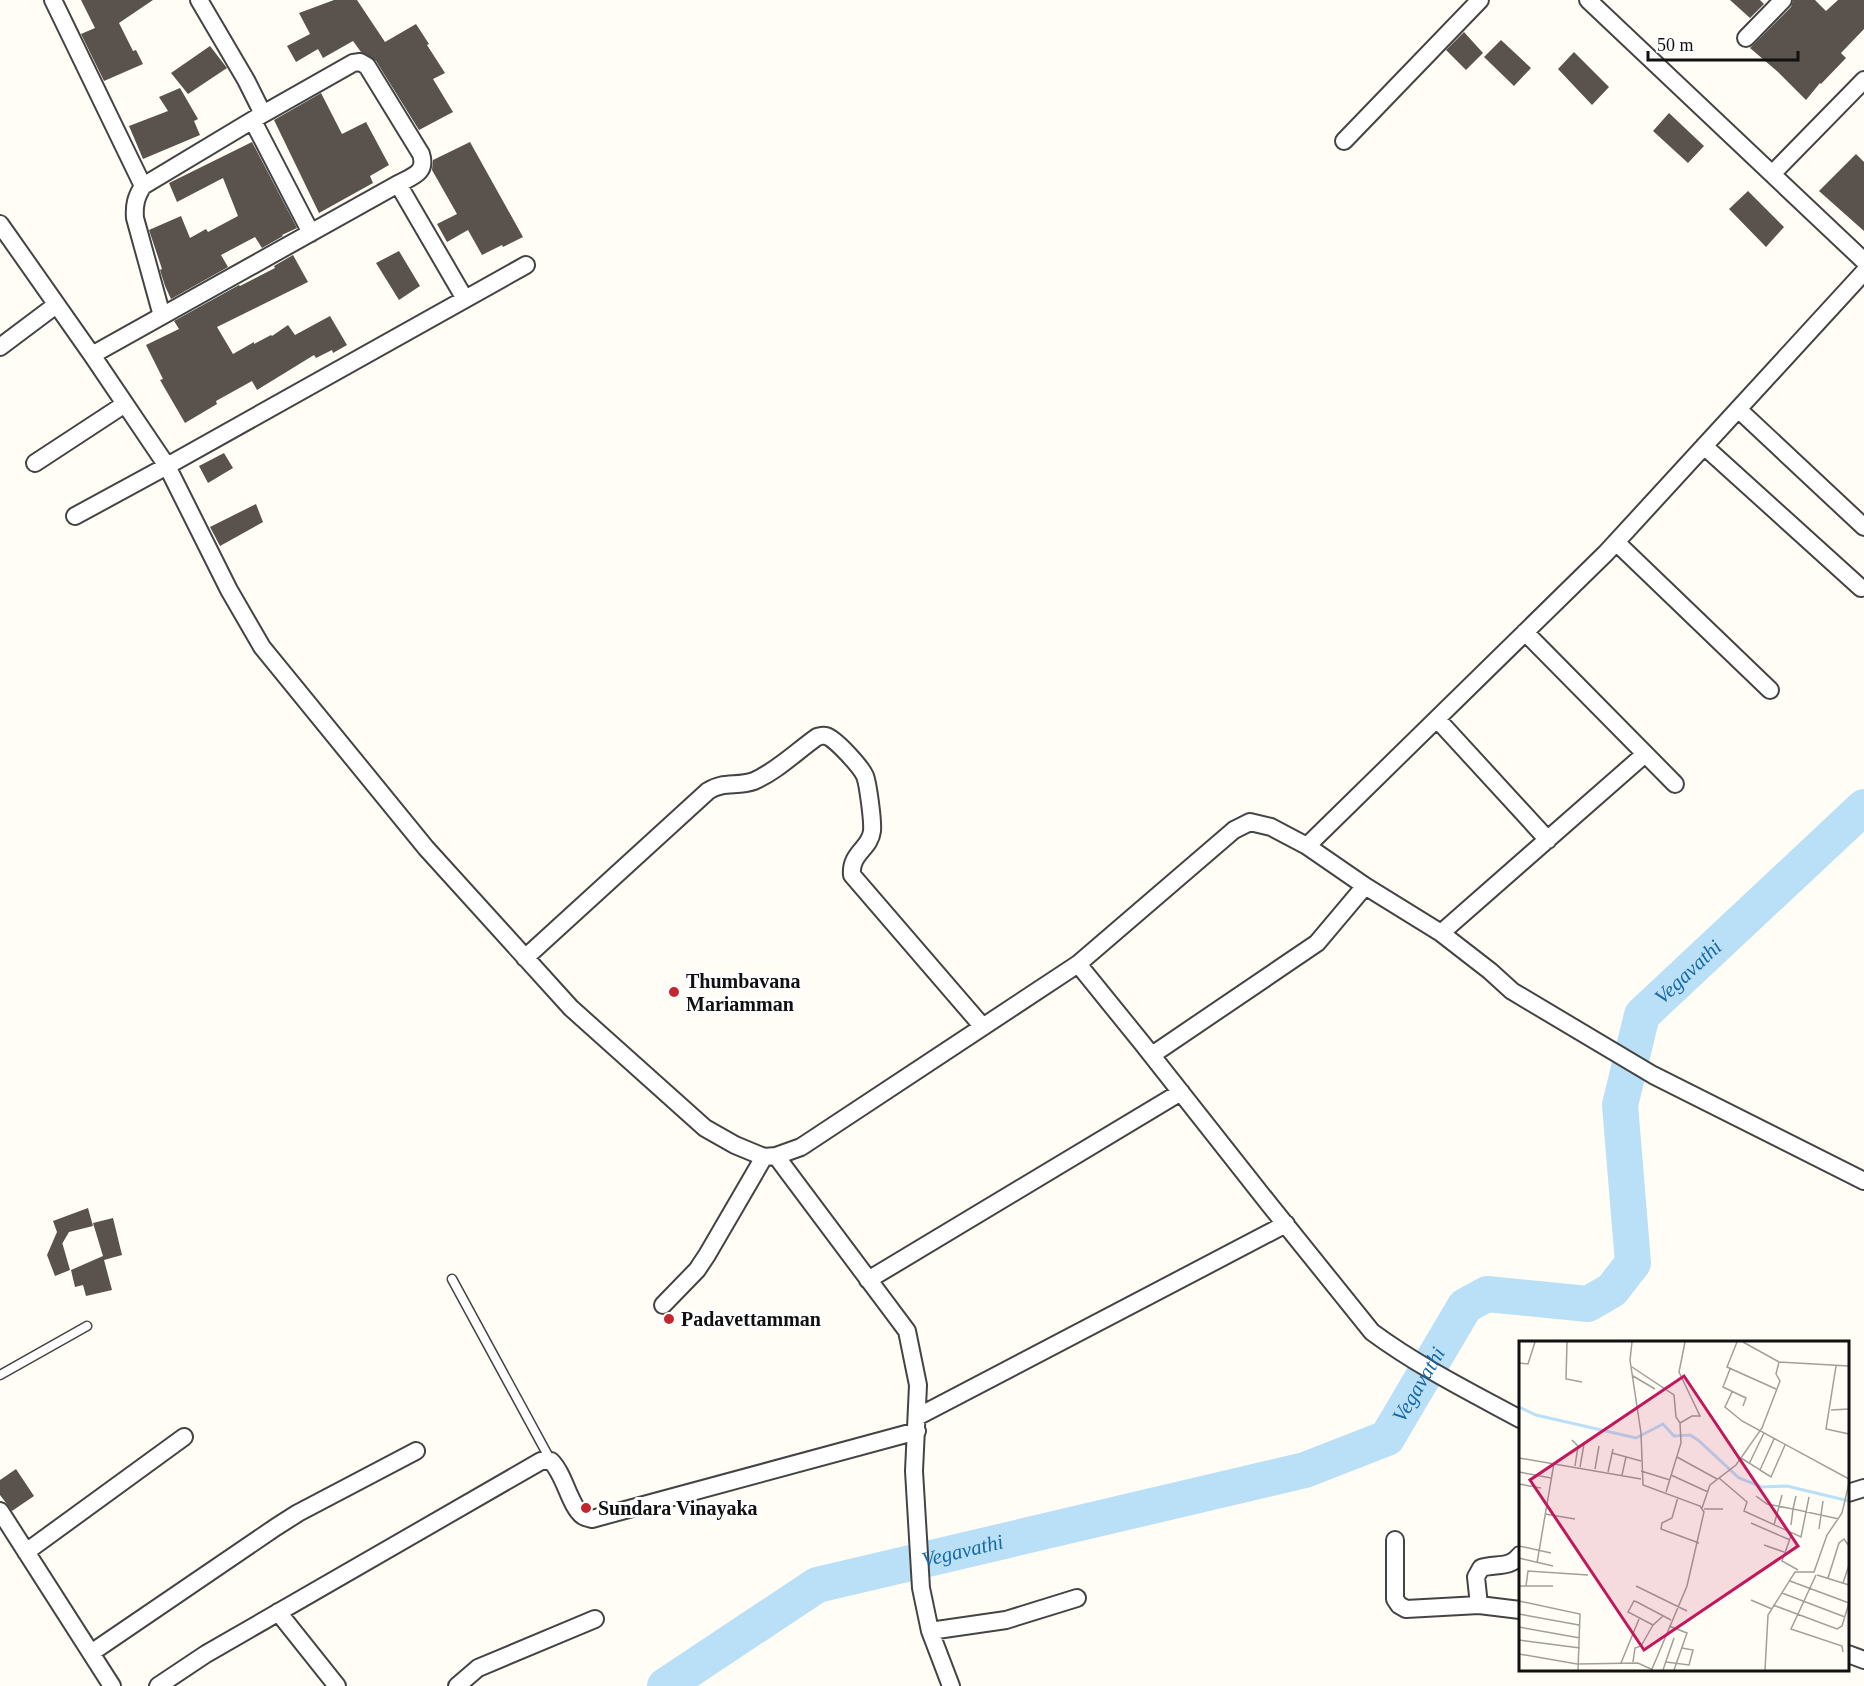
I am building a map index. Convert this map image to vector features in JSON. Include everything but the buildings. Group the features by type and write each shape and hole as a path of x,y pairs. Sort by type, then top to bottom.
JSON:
{"street":[{"path":"53,0 143,186"},
{"path":"1344,141 1480,0"},
{"path":"1588,0 1864,261"},
{"path":"1746,38 1783,0"},
{"path":"203,1 246,80 258,117 311,232"},
{"path":"92,354 162,316 311,232 419,173 424,162 421,154 367,66 360,62 353,63 143,186 134,204 135,218 162,316"},
{"path":"1772,174 1864,80"},
{"path":"398,184 465,299"},
{"path":"0,224 92,354 167,466 229,590 262,647 426,848 571,1008 705,1128 735,1145 770,1156 801,1147 1078,964 1233,830 1250,822 1271,827 1307,846 1365,886 1441,933 1512,991 1653,1075 1864,1180"},
{"path":"75,516 526,265"},
{"path":"1307,846 1616,542 1864,272"},
{"path":"0,347 56,305"},
{"path":"35,463 125,404"},
{"path":"1738,410 1864,527"},
{"path":"1704,446 1861,588"},
{"path":"1616,542 1770,690"},
{"path":"1525,632 1675,784"},
{"path":"1437,719 1548,840"},
{"path":"525,958 708,791 717,785 745,784 755,780 817,737 825,735 831,738 858,766 866,779 872,831 869,841 854,860 851,868 852,875 983,1027"},
{"path":"1441,933 1646,754"},
{"path":"1152,1055 1317,943 1365,886"},
{"path":"1078,964 1372,1332 1456,1384 1519,1418"},
{"path":"868,1280 1181,1092"},
{"path":"770,1156 907,1331 918,1385 914,1471 921,1588 930,1631 951,1686"},
{"path":"663,1305 697,1270 770,1156"},
{"path":"159,1686 206,1654 541,1461 551,1461 559,1469 577,1509 583,1516 592,1520 917,1424 1286,1224"},
{"path":"26,1552 184,1437"},
{"path":"91,1653 298,1513 416,1451"},
{"path":"1849,1493 1864,1488"},
{"path":"0,1511 112,1686"},
{"path":"1395,1540 1395,1599 1406,1609 1479,1605 1519,1610"},
{"path":"1479,1605 1476,1577 1480,1568 1509,1565 1519,1558"},
{"path":"930,1631 1006,1620 1077,1598"},
{"path":"278,1612 337,1686"},
{"path":"457,1686 478,1668 594,1619"},
{"path":"1849,1654 1864,1660"}],"lane":[{"path":"452,1279 551,1461"},
{"path":"0,1375 87,1326"}],"waterway":[{"name":"Vegavathi","path":"665,1686 817,1585 1305,1470 1387,1438 1465,1306 1487,1294 1588,1304 1612,1290 1633,1263 1620,1105 1642,1015 1864,807"}],"place":[{"name":"Thumbavana Mariamman","path":"674,992"},
{"name":"Padavettamman","path":"669,1319"},
{"name":"Sundara Vinayaka","path":"586,1508"}]}
